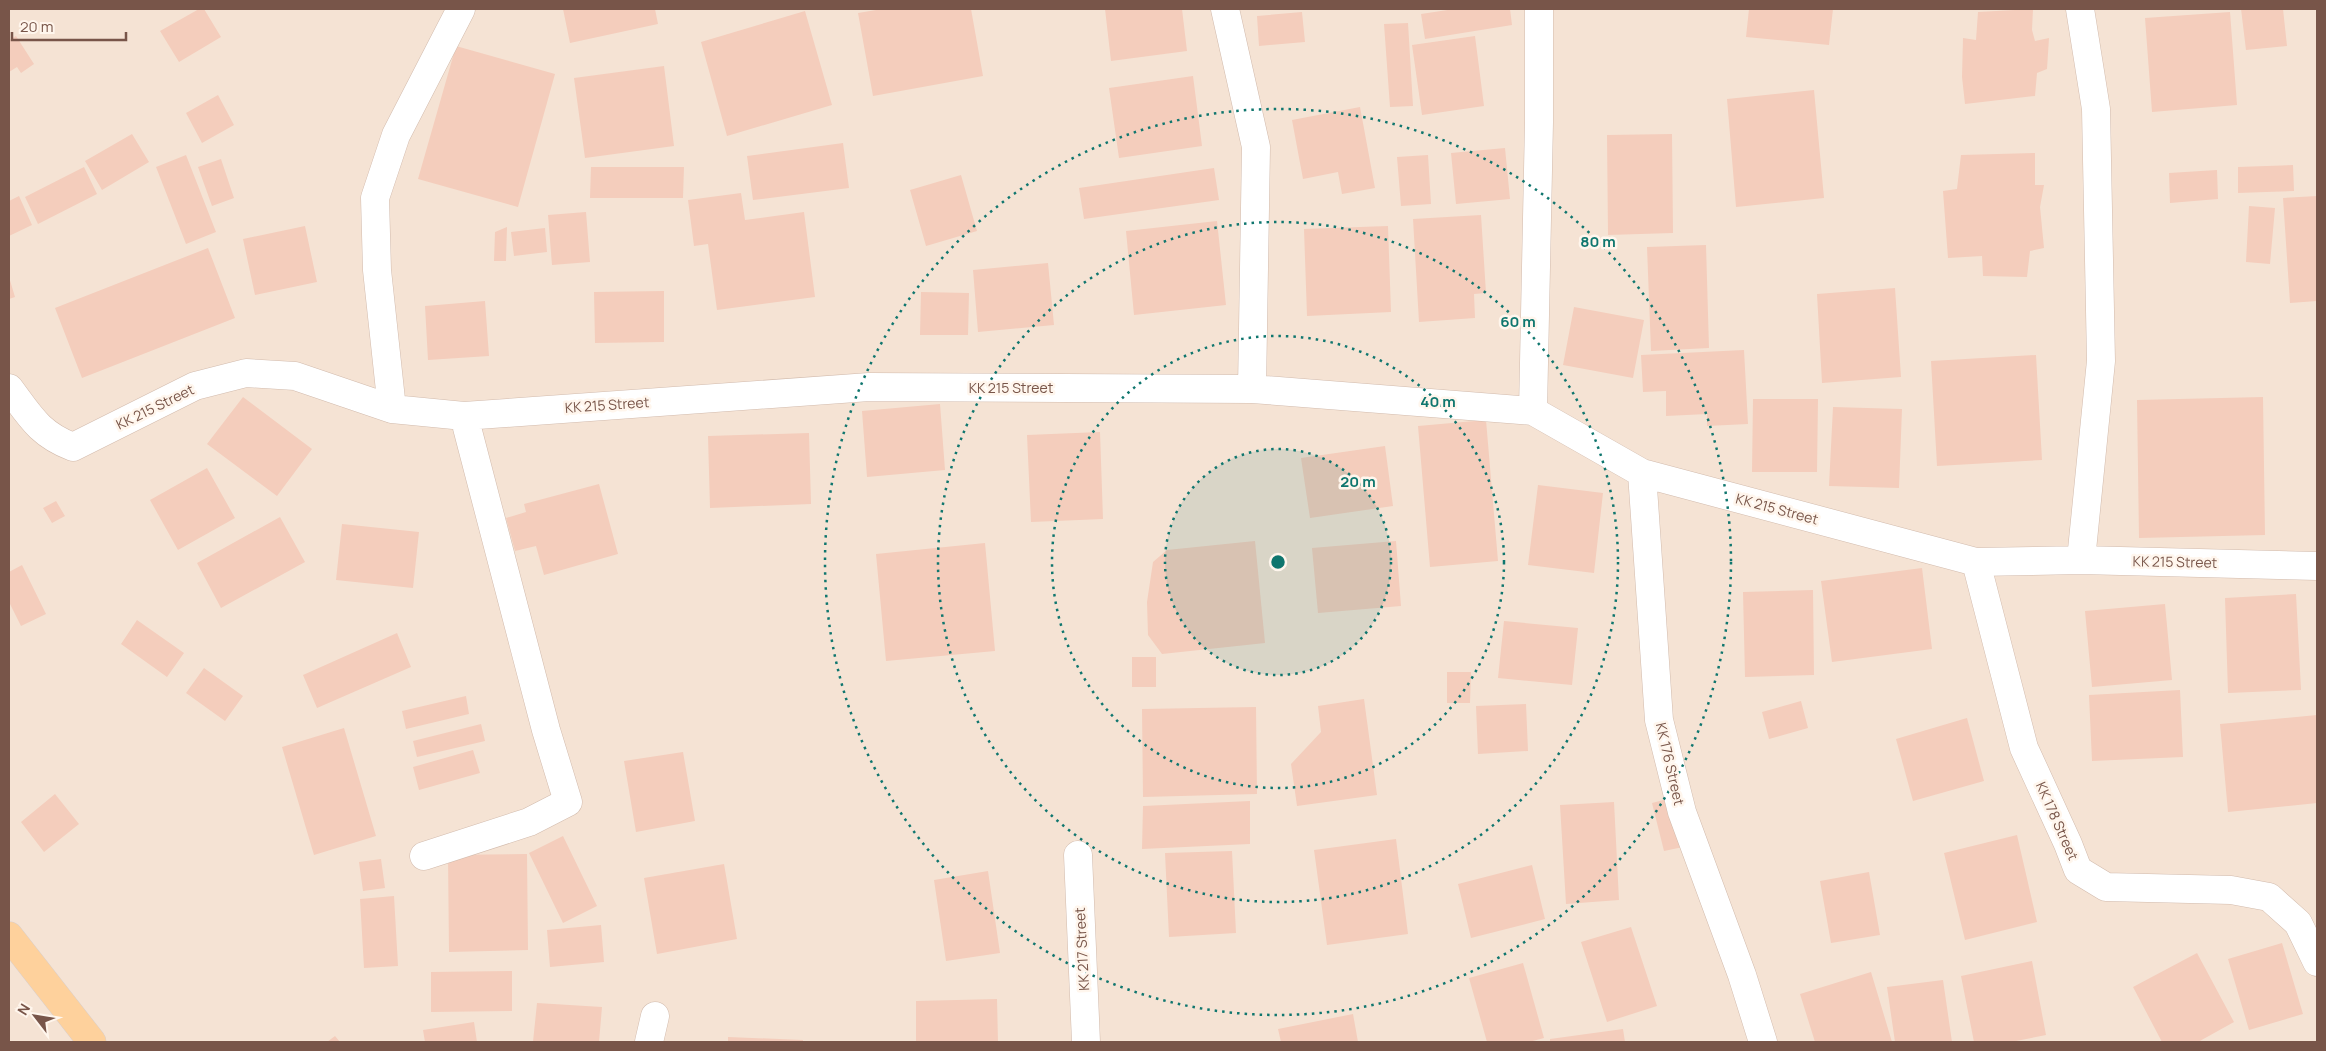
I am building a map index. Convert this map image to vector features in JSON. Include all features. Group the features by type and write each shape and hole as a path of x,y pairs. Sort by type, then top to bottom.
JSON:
{"main road":[{"path":"9,936 92,1042"}],"street":[{"path":"392,410 377,270 375,198 396,135 462,9"},
{"path":"1225,9 1256,147 1252,389"},
{"path":"1534,411 1539,9"},
{"path":"2080,9 2096,110 2101,361 2081,560"},
{"name":"KK 215 Street","path":"9,388 40,428 54,440 73,447 195,386 246,373 295,376 392,410 464,416 869,387 1252,389 1534,411 1642,473 1976,562 2081,560 2317,566"},
{"path":"424,856 529,822 568,802 546,730 464,416"},
{"name":"KK 176 Street","path":"1642,473 1659,720 1682,812 1742,976 1762,1042"},
{"name":"KK 178 Street","path":"1976,562 2024,748 2078,870 2106,887 2231,890 2269,897 2298,923 2317,962"},
{"name":"KK 217 Street","path":"1078,855 1086,1042"},
{"path":"649,1042 654,1016"}],"shaded area":[{"path":"9,9 2317,9 2317,1042 9,1042"}],"building":[{"path":"199,9 204,9 221,37 179,62 160,31"},
{"path":"563,9 655,9 658,24 570,43"},
{"path":"882,9 971,9 983,76 873,96 858,13"},
{"path":"1105,9 1182,9 1187,51 1111,61"},
{"path":"1454,9 1510,9 1512,25 1425,39 1421,14"},
{"path":"1749,9 1833,9 1829,45 1746,37"},
{"path":"2033,9 2032,30 2035,41 2049,38 2047,69 2037,73 2035,96 1965,104 1962,77 1963,38 1976,40 1978,12"},
{"path":"2241,9 2283,9 2287,46 2246,50"},
{"path":"805,11 832,105 727,136 701,42"},
{"path":"1302,12 1305,42 1259,46 1257,16"},
{"path":"2230,12 2237,105 2152,112 2145,18"},
{"path":"1408,23 1413,106 1390,107 1384,24"},
{"path":"16,36 34,64 21,73 17,67 9,72 9,40"},
{"path":"1475,36 1484,106 1422,115 1412,45"},
{"path":"456,46 555,74 518,207 418,179"},
{"path":"664,66 674,146 585,158 574,78"},
{"path":"1193,76 1202,146 1119,158 1109,88"},
{"path":"1814,90 1824,198 1736,207 1727,99"},
{"path":"218,95 234,125 202,143 186,113"},
{"path":"1360,107 1375,188 1342,194 1338,172 1303,179 1292,120"},
{"path":"132,134 149,162 102,190 85,161"},
{"path":"1672,134 1673,233 1608,235 1607,135"},
{"path":"843,143 849,188 753,200 747,156"},
{"path":"1505,148 1510,199 1456,204 1451,153"},
{"path":"2035,153 2035,185 2044,185 2040,207 2044,248 2030,251 2027,277 1983,276 1982,256 1948,258 1943,191 1957,189 1961,155"},
{"path":"186,155 216,232 186,244 156,167"},
{"path":"1428,155 1431,204 1401,206 1397,157"},
{"path":"221,159 234,198 212,206 198,167"},
{"path":"2293,165 2294,191 2238,193 2238,167"},
{"path":"84,167 97,194 38,224 25,197"},
{"path":"591,167 684,167 683,198 590,198"},
{"path":"1214,168 1219,200 1084,219 1079,188"},
{"path":"2217,170 2218,199 2170,203 2169,173"},
{"path":"961,175 977,231 926,246 910,190"},
{"path":"741,193 745,220 804,212 815,297 717,310 708,244 694,246 688,200"},
{"path":"19,196 32,225 9,236 9,201"},
{"path":"2317,196 2317,301 2290,303 2283,198"},
{"path":"2249,206 2275,208 2270,264 2246,262"},
{"path":"586,212 590,262 552,265 548,215"},
{"path":"1481,215 1486,293 1474,294 1475,318 1419,322 1413,219"},
{"path":"1217,221 1226,305 1134,315 1126,231"},
{"path":"305,226 317,282 255,295 243,239"},
{"path":"1388,226 1391,312 1307,316 1304,229"},
{"path":"507,227 506,261 494,261 495,232"},
{"path":"545,228 547,252 514,256 511,232"},
{"path":"1706,245 1709,348 1651,351 1647,247"},
{"path":"208,248 235,318 82,378 55,308"},
{"path":"1048,263 1054,325 978,332 973,270"},
{"path":"9,277 15,297 9,299"},
{"path":"1895,288 1901,377 1822,383 1817,294"},
{"path":"664,291 664,342 595,343 594,292"},
{"path":"921,292 969,293 968,335 920,335"},
{"path":"485,301 489,356 428,360 425,306"},
{"path":"1574,307 1644,320 1633,378 1563,365"},
{"path":"1744,350 1748,424 1707,426 1707,414 1666,416 1666,391 1643,392 1641,355"},
{"path":"2036,355 2042,460 1937,466 1931,361"},
{"path":"243,397 312,449 277,496 207,444"},
{"path":"2263,397 2265,535 2139,538 2137,400"},
{"path":"1753,399 1818,399 1817,472 1752,472"},
{"path":"940,404 945,470 867,477 862,411"},
{"path":"1833,407 1902,409 1899,488 1829,486"},
{"path":"1486,420 1498,561 1430,567 1418,426"},
{"path":"1100,432 1103,519 1031,522 1027,435"},
{"path":"809,433 811,504 710,508 708,436"},
{"path":"1385,446 1393,506 1310,518 1301,458"},
{"path":"207,468 235,518 178,550 150,500"},
{"path":"599,484 618,554 544,575 536,546 515,551 506,518 526,512 524,504"},
{"path":"1538,485 1603,493 1594,573 1528,565"},
{"path":"56,501 65,516 52,523 43,508"},
{"path":"280,517 305,562 221,608 197,563"},
{"path":"342,524 419,532 413,588 336,580"},
{"path":"1255,541 1265,643 1162,654 1148,635 1147,602 1153,562 1167,550"},
{"path":"1396,541 1401,606 1318,613 1312,548"},
{"path":"985,543 995,651 886,661 876,554"},
{"path":"22,565 46,614 21,626 9,602 9,572"},
{"path":"1922,568 1932,649 1832,662 1821,581"},
{"path":"1813,590 1814,675 1745,677 1743,592"},
{"path":"2296,594 2301,690 2228,693 2225,598"},
{"path":"2165,604 2172,680 2092,687 2085,611"},
{"path":"137,620 184,653 167,677 121,644"},
{"path":"1504,621 1578,628 1572,685 1498,678"},
{"path":"397,633 411,667 317,708 303,675"},
{"path":"1132,657 1156,657 1156,687 1132,687"},
{"path":"204,668 243,696 225,721 186,693"},
{"path":"1447,672 1471,672 1470,703 1447,703"},
{"path":"2180,690 2183,757 2092,761 2089,695"},
{"path":"466,696 469,714 406,729 402,711"},
{"path":"1364,699 1377,795 1297,806 1291,764 1321,732 1318,706"},
{"path":"1801,701 1808,728 1769,739 1762,712"},
{"path":"1526,704 1528,751 1478,754 1476,706"},
{"path":"1256,707 1257,794 1143,797 1142,709"},
{"path":"2317,715 2317,803 2228,812 2220,724"},
{"path":"1967,718 1984,781 1913,801 1896,739"},
{"path":"481,724 485,741 417,757 413,741"},
{"path":"344,728 376,836 314,855 282,747"},
{"path":"473,750 480,773 419,790 413,767"},
{"path":"683,752 695,821 636,832 624,761"},
{"path":"55,794 79,824 44,852 21,822"},
{"path":"1671,798 1683,847 1664,851 1652,803"},
{"path":"1250,801 1250,844 1142,849 1143,806"},
{"path":"1614,802 1619,900 1566,904 1560,805"},
{"path":"2017,835 2037,922 1965,940 1944,853"},
{"path":"563,836 597,906 563,923 529,853"},
{"path":"1396,839 1408,934 1327,945 1314,850"},
{"path":"1232,851 1236,933 1169,937 1165,853"},
{"path":"527,854 528,950 449,952 448,855"},
{"path":"381,859 385,888 363,891 359,862"},
{"path":"724,864 737,939 657,954 644,878"},
{"path":"1532,865 1545,919 1471,938 1458,884"},
{"path":"988,871 1000,953 946,961 934,880"},
{"path":"1869,872 1880,935 1831,943 1820,881"},
{"path":"394,896 398,966 364,968 360,899"},
{"path":"601,925 604,962 550,967 547,930"},
{"path":"1631,927 1657,1006 1607,1022 1581,942"},
{"path":"2282,943 2303,1014 2249,1030 2228,959"},
{"path":"2197,953 2234,1022 2198,1042 2162,1042 2133,987"},
{"path":"2032,961 2046,1035 2011,1042 1974,1042 1961,976"},
{"path":"1523,963 1544,1038 1529,1042 1487,1042 1469,978"},
{"path":"512,971 512,1011 431,1012 431,972"},
{"path":"1871,972 1892,1042 1815,1042 1800,994"},
{"path":"1943,980 1952,1042 1895,1042 1887,987"},
{"path":"997,999 998,1042 916,1042 916,1001"},
{"path":"537,1003 602,1007 599,1042 533,1042"},
{"path":"1353,1014 1358,1042 1281,1042 1278,1029"},
{"path":"474,1022 477,1042 425,1042 423,1030"},
{"path":"1623,1029 1625,1042 1550,1042 1550,1039"},
{"path":"335,1036 340,1042 327,1042"},
{"path":"728,1037 803,1040 803,1042 728,1042"}]}
